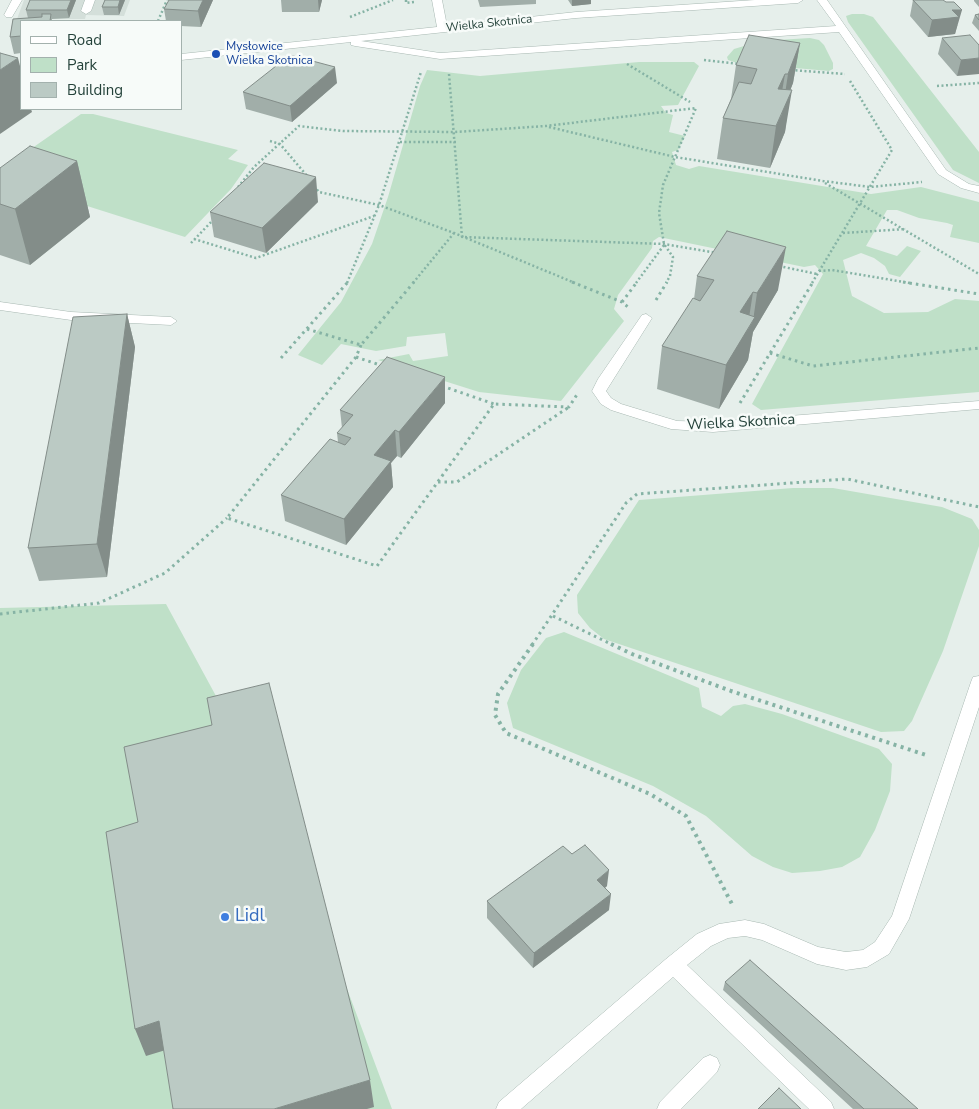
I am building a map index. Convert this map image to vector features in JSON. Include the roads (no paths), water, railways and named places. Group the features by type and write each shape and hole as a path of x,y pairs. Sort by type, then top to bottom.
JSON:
{"street":[{"path":"10,15 17,0"},
{"path":"86,12 90,0"},
{"path":"437,0 442,28"},
{"name":"Wielka Skotnica","path":"182,57 338,40 426,47 442,28 576,15 798,0"},
{"path":"822,0 942,172 965,186 979,190"},
{"path":"338,40 426,47 440,56 842,29"},
{"path":"0,306 71,316 171,321"},
{"name":"Wielka Skotnica","path":"646,318 603,382 599,392 606,401 616,407 676,426 727,425 979,405"},
{"path":"506,1109 673,965 704,940 726,930 744,928 764,932 817,955 846,961 867,958 882,948 900,919 979,682"},
{"path":"673,965 824,1109"},
{"path":"667,1109 710,1065"}],"place":[{"name":"Mysłowice Wielka Skotnica","path":"216,54"},
{"name":"Lidl","path":"225,917"}]}
